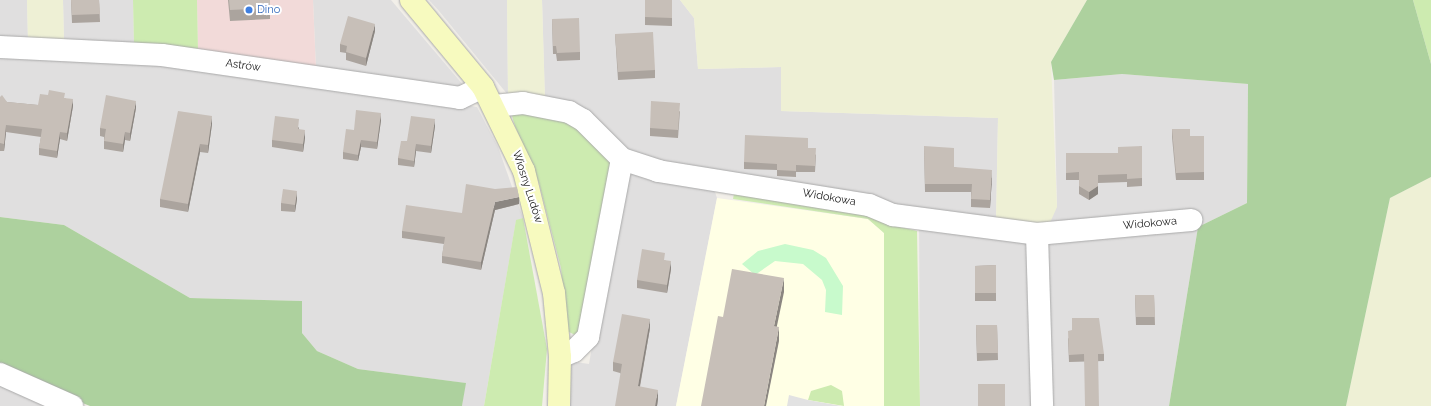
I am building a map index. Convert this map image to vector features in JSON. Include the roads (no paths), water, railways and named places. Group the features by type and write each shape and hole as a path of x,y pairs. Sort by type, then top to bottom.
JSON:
{"street":[{"name":"Wiosny Ludów","path":"421,5 483,87 494,106 524,171 535,204 550,267 560,357 559,406"},
{"name":"Astrów","path":"0,47 162,55 460,98 483,87"},
{"name":"Widokowa","path":"494,106 523,103 569,112 584,120 622,159 658,171 869,205 893,215 1037,234 1191,220"},
{"path":"560,357 574,351 588,337 622,159"},
{"path":"1037,234 1042,406"},
{"path":"0,374 72,406"}],"place":[{"name":"Dino","path":"249,10"}]}
